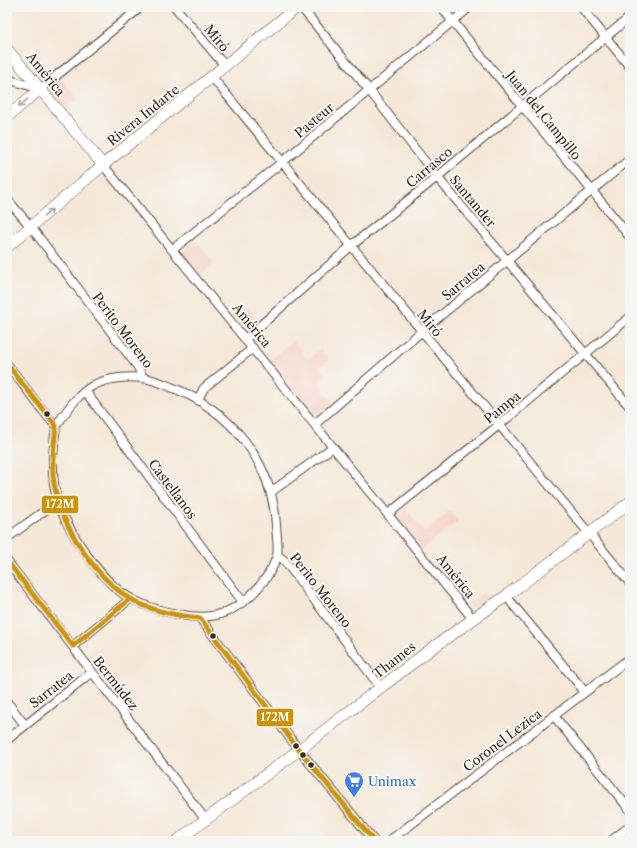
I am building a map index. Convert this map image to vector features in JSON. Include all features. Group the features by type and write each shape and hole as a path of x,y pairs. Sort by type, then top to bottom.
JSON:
{"street":[{"path":"7,117 141,7"},
{"name":"Miró","path":"175,7 225,66"},
{"name":"Rivera Indarte","path":"7,247 297,7"},
{"name":"Santander","path":"301,7 369,90 437,177 630,407"},
{"name":"Juan del Campillo","path":"441,7 630,237"},
{"name":"Pasteur","path":"172,250 281,163 470,7"},
{"path":"581,7 630,67"},
{"name":"Carrasco","path":"245,339 351,246 437,177 630,16"},
{"name":"América","path":"7,49 253,348 473,619"},
{"name":"Miró","path":"212,77 281,163 630,583"},
{"path":"7,79 40,89"},
{"name":"Sarratea","path":"315,424 506,260 630,159"},
{"name":"Perito Moreno","path":"7,199 31,227 138,367 143,378 160,383 198,399 221,416 237,431 259,462 271,492 275,511 277,555 284,560 381,688"},
{"name":"Pampa","path":"388,514 630,317"},
{"path":"198,399 204,388 253,348"},
{"path":"7,364 56,426"},
{"path":"143,378 123,378 103,381 85,391 71,405 56,426 53,451 53,469 58,501 73,534 90,559 109,581 130,599 159,611 200,618 214,616 228,611 243,602 260,587 277,555"},
{"name":"Castellanos","path":"85,391 243,602"},
{"path":"271,492 333,447"},
{"path":"7,538 58,501"},
{"name":"Thames","path":"177,841 630,502"},
{"name":"Bermúdez","path":"7,561 10,571 73,646 205,819"},
{"path":"506,596 585,692"},
{"path":"73,646 130,599"},
{"path":"200,618 299,750 374,841"},
{"name":"Coronel Lezica","path":"389,841 630,658"},
{"name":"Sarratea","path":"7,740 92,672"},
{"path":"7,702 25,725"},
{"path":"554,716 630,810"},
{"path":"611,841 630,826"}],"shaded area":[{"path":"40,62 51,75 43,80 41,80 41,77 32,69"},
{"path":"60,77 78,99 64,111 48,91 50,86"},
{"path":"195,239 214,263 200,276 183,256 183,252 186,247"},
{"path":"245,306 258,321 249,328 240,325 232,316"},
{"path":"293,341 308,359 320,349 329,359 320,367 327,375 318,383 333,402 317,415 311,414 268,362"},
{"path":"406,509 424,532 450,511 458,521 422,549 399,520 399,516"},
{"path":"484,592 491,602 477,611 472,609 468,604"}],"transit line":[{"name":"172M","path":"7,364 56,426 53,470 54,484 58,501 73,535 96,568 123,594 138,603 168,613 200,618 299,750 374,841"},
{"name":"172M","path":"7,561 73,646 130,599"}],"place":[{"name":"Unimax","path":"354,798"}]}
